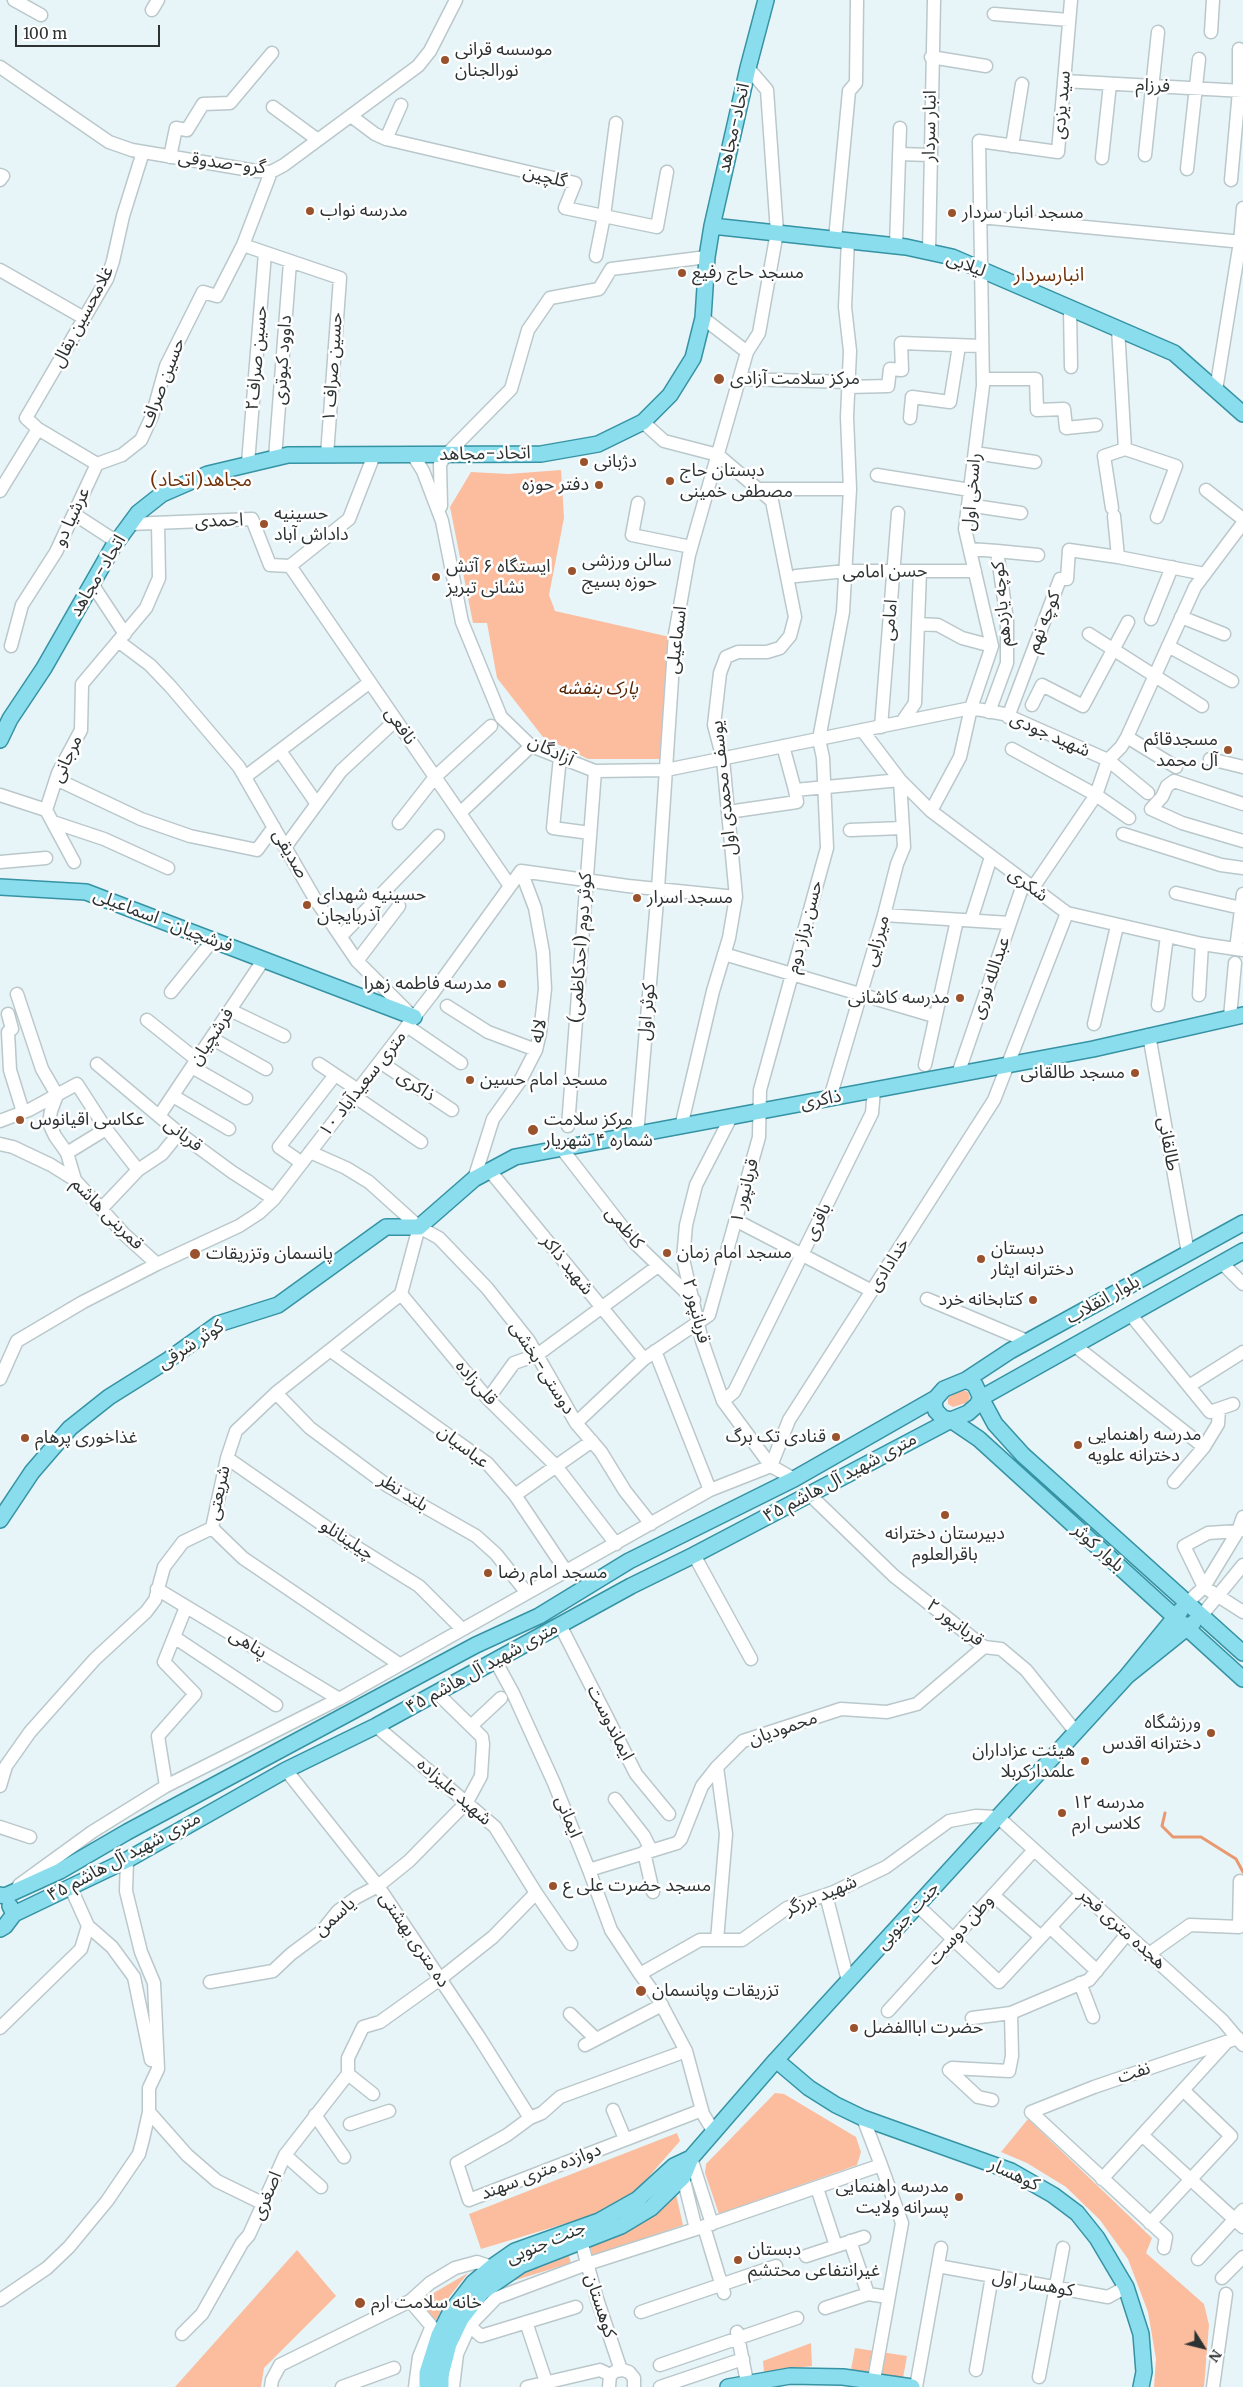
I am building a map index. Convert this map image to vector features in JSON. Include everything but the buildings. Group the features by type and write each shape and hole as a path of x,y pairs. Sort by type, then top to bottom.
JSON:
{"main road":[{"name":"اتحاد-مجاهد","path":"0,740 5,723 44,668 117,542 138,512 162,494 208,474 288,455 541,454 598,444 643,422 670,395 692,358 703,318 707,257 712,226 748,68 767,3"},
{"name":"لیلابی","path":"712,226 896,246 952,257 1174,353 1243,414"},
{"name":"فرشچیان- اسماعیلی","path":"0,887 86,892 264,959 410,1022"},
{"name":"ذاکری","path":"419,1227 474,1179 516,1158 1093,1049 1236,1016"},
{"name":"بلوار انقلاب","path":"966,1380 1010,1351 1243,1223"},
{"name":"کوثر شرقی","path":"1,1517 32,1472 70,1428 109,1397 168,1360 218,1324 278,1305 386,1227 419,1227"},
{"name":"بلوار انقلاب","path":"981,1398 1243,1251"},
{"path":"1010,1351 1009,1361 1014,1370 1022,1374"},
{"path":"966,1380 975,1385 981,1398 977,1405 968,1413 951,1420 943,1418 936,1411 934,1404 936,1398 944,1389 966,1380"},
{"name":"۴۵ متری شهید آل هاشم","path":"3,1895 60,1871 127,1832 468,1649 539,1616 629,1561 794,1479 936,1398"},
{"name":"بلوار کوثر","path":"981,1398 995,1424 1023,1455 1056,1487 1243,1653"},
{"name":"بلوار کوثر","path":"951,1420 979,1439 1243,1679"},
{"name":"۴۵ متری شهید آل هاشم","path":"0,1928 5,1926 14,1914 127,1860 286,1770 376,1726 631,1586 951,1420"},
{"path":"1045,1500 1056,1487"},
{"path":"1127,1676 1174,1617 1187,1604"},
{"path":"1127,1676 1188,1629 1202,1615"},
{"name":"جنت جنوبی","path":"441,2387 441,2375 449,2344 466,2322 482,2292 514,2268 621,2226 651,2208 683,2177 691,2158 776,2060 1127,1676"},
{"path":"3,1895 14,1914"},
{"name":"کوهسار","path":"776,2060 809,2088 836,2105 863,2118 1011,2171 1053,2195 1077,2213 1097,2238 1126,2287 1141,2334 1144,2372 1141,2387"},
{"name":"جنت جنوبی","path":"427,2387 427,2373 435,2331 468,2291 492,2267 515,2251 599,2221 638,2200 674,2166 691,2158"},
{"path":"736,2385 790,2376 843,2377 912,2387"}],"street":[{"path":"14,0 41,16"},
{"name":"گرو-صدوقی","path":"0,67 109,142 143,152 170,157 271,172 284,165 418,66 430,51 456,0"},
{"path":"819,739 843,612 846,571 850,489 847,416 850,351 841,240 849,91 856,83 857,0"},
{"name":"انبار سردار","path":"929,252 931,57 934,0"},
{"name":"سید یزدی","path":"981,270 980,141 1058,152 1071,0"},
{"path":"1212,32 1213,0"},
{"path":"994,14 1069,20"},
{"path":"1145,155 1158,32"},
{"path":"1231,180 1241,91 1239,49"},
{"path":"170,157 176,128 187,130 203,104 230,103 272,53"},
{"path":"931,57 986,66"},
{"path":"1188,169 1199,59"},
{"name":"اسماعیلی","path":"658,889 676,634 691,547 747,352 759,333 777,232 767,90 748,68"},
{"name":"فرزام","path":"1064,81 1241,91"},
{"path":"1012,146 1022,84"},
{"path":"1102,158 1110,84"},
{"path":"386,139 401,105"},
{"path":"273,107 318,140"},
{"name":"گلچین","path":"351,116 375,134 386,139 575,183 565,208 657,227 666,172"},
{"path":"596,256 604,216 616,123"},
{"path":"896,246 900,128"},
{"name":"غلامحسین بقال","path":"38,429 26,418 110,270 123,216 143,152"},
{"path":"899,154 930,155"},
{"name":"حسین صراف","path":"97,464 122,455 141,440 152,416 166,366 203,292 217,296 244,245 271,172"},
{"path":"0,174 3,176 0,180"},
{"path":"1216,390 1242,242 1243,208"},
{"path":"980,218 1242,242"},
{"path":"244,245 290,262"},
{"name":"حسین صراف۲","path":"248,463 265,253"},
{"path":"442,521 440,464 446,455 511,388 528,330 550,298 599,289 611,269 651,262 707,257"},
{"name":"حسین صراف ۱","path":"290,262 340,278 327,455"},
{"name":"داوود کبوتری","path":"276,458 290,262"},
{"path":"0,270 84,318"},
{"name":"راسخی اول","path":"981,270 983,379 965,529 992,646"},
{"path":"1070,308 1071,367"},
{"path":"703,318 747,352"},
{"path":"1118,328 1126,449"},
{"path":"741,378 888,386 890,370 902,370 901,343 981,346"},
{"path":"910,418 912,397 950,402 959,346"},
{"path":"983,379 1036,379 1037,410 1064,409 1066,428 1096,425"},
{"name":"یوسف محمدی اول","path":"643,422 664,441 718,455 772,501 795,617 790,636 780,648 767,652 738,652 726,657 720,673 714,725 723,759 736,898 724,954 712,990 681,1127"},
{"path":"0,491 38,429 97,464"},
{"path":"1157,517 1176,466 1126,449 1104,456 1118,557 1204,574"},
{"path":"975,452 1035,462"},
{"path":"290,566 349,520 374,455"},
{"path":"413,455 423,471 442,521"},
{"name":"عرشیا دو","path":"11,646 22,605 56,552 97,464"},
{"path":"877,475 970,490"},
{"path":"757,489 850,489"},
{"path":"1206,490 1243,519"},
{"path":"638,503 632,536 691,547"},
{"path":"968,505 1021,513"},
{"name":"امامی","path":"881,727 895,571 898,513"},
{"path":"74,514 117,542"},
{"name":"احمدی","path":"130,524 252,519 270,565 290,566"},
{"name":"آزادگان","path":"442,521 462,622 501,717 531,746 595,771 666,770 723,759"},
{"name":"مرجانی","path":"46,810 56,779 81,730 82,684 146,608 159,578 158,523"},
{"name":"شهید جودی","path":"723,759 971,708 1008,717 1108,760 1121,747 1127,737 1195,587 1243,523"},
{"name":"کوچه یازدهم","path":"970,549 997,551 1007,620 1007,664 989,712"},
{"name":"کوچه نهم","path":"1008,717 1060,579 1067,579 1068,550 1118,557"},
{"path":"997,551 1038,555"},
{"name":"نافعی","path":"290,566 510,886"},
{"path":"1151,619 1172,567"},
{"name":"حسن امامی","path":"796,576 846,571 975,572"},
{"path":"902,722 915,703 920,571"},
{"path":"92,584 121,638"},
{"path":"1181,617 1224,634"},
{"path":"1032,705 1042,685 1083,706 1128,622"},
{"path":"918,624 938,625 962,638 992,646 971,708 960,757 931,811"},
{"path":"1089,634 1202,706"},
{"name":"صدیقی","path":"121,638 171,687 199,722 227,752 245,777 315,899 357,961 410,1022 461,1063"},
{"path":"1168,646 1232,681"},
{"path":"245,777 370,682"},
{"path":"286,846 341,771 396,720"},
{"path":"399,823 435,777 492,726"},
{"name":"شکری","path":"862,730 900,780 931,811 1028,886 1067,913 1117,926 1240,950"},
{"path":"1127,737 1176,767"},
{"name":"حسن بزاز دوم","path":"760,1112 760,1090 827,848 824,758 819,739"},
{"path":"460,813 531,746"},
{"path":"728,812 797,802 783,746"},
{"path":"1012,749 1096,795 1129,818"},
{"path":"280,750 317,804"},
{"path":"560,757 553,828 590,833"},
{"path":"1210,759 1243,767"},
{"path":"1108,760 1148,793"},
{"name":"عبدالله نوری","path":"958,1074 1010,923 1028,886 1096,795 1108,760"},
{"name":"کوثر دوم (احدکاظمی)","path":"568,1126 595,771"},
{"path":"56,779 141,818 190,836 257,850 274,827"},
{"path":"795,790 900,780"},
{"name":"میرزایی","path":"830,1098 884,916 897,864 904,847 900,780"},
{"path":"1243,804 1174,781 1167,786 1162,797 1151,808 1182,823 1243,841"},
{"path":"0,795 46,810 74,862"},
{"path":"53,822 104,839 168,868"},
{"path":"850,830 903,828"},
{"path":"1122,834 1221,865 1243,868"},
{"path":"341,936 438,836"},
{"path":"971,920 991,857"},
{"path":"0,862 46,858"},
{"path":"521,872 736,898"},
{"name":"۱۰ متری سعیدآباد","path":"0,1379 17,1341 83,1302 157,1264 239,1226 259,1213 274,1199 380,1062 521,872"},
{"name":"لاله","path":"474,1179 493,1119 520,1080 536,1050 545,989 543,952 535,908 521,872"},
{"name":"کوثر اول","path":"637,1135 658,889"},
{"path":"1176,893 1241,908"},
{"path":"1240,950 1243,894"},
{"path":"357,961 400,906"},
{"name":"خدادادی","path":"771,1466 789,1420 994,1100 1010,1064 1067,913"},
{"path":"884,916 1010,923"},
{"path":"925,1065 934,1016 957,920"},
{"path":"1094,1024 1117,926"},
{"path":"1158,1005 1167,936"},
{"path":"172,992 213,940"},
{"path":"1198,995 1202,944"},
{"path":"724,954 934,1016"},
{"name":"فرشچیان","path":"160,1116 264,959"},
{"path":"1235,962 1236,1016"},
{"path":"17,994 42,1069 57,1095 49,1123 55,1136 67,1153 75,1180"},
{"path":"447,1006 488,1032 536,1050"},
{"path":"230,1010 284,1036"},
{"path":"8,1014 12,1029 8,1032 10,1070 23,1112"},
{"path":"147,1020 194,1064 246,1098"},
{"name":"طالقانی","path":"1149,1035 1188,1253"},
{"path":"211,1038 266,1069"},
{"name":"ذاکری","path":"380,1062 452,1110"},
{"name":"قربانی","path":"97,1064 179,1133 232,1172 274,1199"},
{"path":"319,1064 421,1142"},
{"path":"302,1164 279,1147 335,1075"},
{"path":"0,1121 23,1112 76,1084 106,1129 138,1170"},
{"name":"باقری","path":"723,1400 734,1392 872,1113 874,1090"},
{"path":"172,1096 229,1128"},
{"name":"قربانپور ۱","path":"699,1323 709,1315 737,1221 759,1136 760,1112"},
{"name":"قربانپور ۲","path":"731,1117 696,1185 686,1225 683,1259 702,1341 723,1400 771,1466"},
{"path":"67,1153 106,1129"},
{"path":"102,1208 138,1170 162,1154 179,1133"},
{"name":"قمربنی هاشم","path":"0,1144 13,1147 75,1180 124,1234 157,1264"},
{"name":"کاظمی","path":"562,1149 634,1243 694,1300"},
{"name":"دوستی-بخشی","path":"310,1152 346,1168 369,1182 419,1227 439,1238 487,1288 529,1341 576,1424 592,1441 651,1524"},
{"name":"شهید ذاکر","path":"490,1171 644,1359"},
{"path":"737,1221 872,1291"},
{"path":"401,1294 419,1227"},
{"path":"1222,1263 1243,1284"},
{"path":"488,1399 514,1363 536,1354 658,1266"},
{"name":"شریعتی","path":"0,1786 6,1766 30,1732 95,1659 146,1612 154,1600 164,1567 183,1542 212,1528 227,1458 236,1431 276,1393 401,1294"},
{"name":"قلی‌زاده","path":"401,1294 488,1399 556,1466 616,1544"},
{"path":"927,1299 1027,1342"},
{"path":"1130,1314 1210,1412 1233,1404"},
{"path":"576,1424 644,1359 699,1323"},
{"path":"1074,1345 1204,1447"},
{"name":"عباسیان","path":"331,1351 487,1463 515,1495 566,1570"},
{"path":"655,1351 710,1490"},
{"path":"1189,1386 1243,1352"},
{"name":"بلند نظر","path":"276,1393 310,1428 388,1486 476,1536 496,1554 527,1594"},
{"path":"1174,1482 1204,1447 1218,1424 1219,1410"},
{"path":"515,1495 592,1441"},
{"name":"چیلینانلو","path":"227,1458 342,1538 418,1586 462,1629"},
{"path":"3,1895 92,1832 166,1786 339,1699 710,1490 771,1466 794,1479"},
{"name":"قربانپور ۲","path":"809,1494 894,1576 984,1647 1001,1649 1026,1670 1075,1731"},
{"path":"1187,1604 1204,1587 1241,1530 1243,1517"},
{"path":"212,1528 243,1558 399,1664"},
{"path":"1241,1530 1208,1533 1184,1546 1204,1587 1243,1612"},
{"path":"694,1555 751,1659"},
{"path":"1202,1615 1243,1565"},
{"name":"پناهی","path":"157,1589 339,1699"},
{"path":"166,1786 158,1736 195,1694 164,1662 186,1607"},
{"name":"ایماندوست","path":"560,1625 636,1774 669,1814"},
{"path":"174,1637 276,1705"},
{"name":"محمودیان","path":"590,1870 677,1843 681,1839 702,1786 717,1767 743,1741 836,1710 887,1712 917,1704 984,1647"},
{"name":"ایمانی","path":"495,1660 513,1693 590,1870 611,1930 640,1974"},
{"name":"یاسمن","path":"210,1982 273,1971 290,1954 322,1931 338,1911 357,1897 378,1886 421,1850 467,1802 481,1776 482,1736 436,1692"},
{"path":"471,1726 501,1698"},
{"name":"شهید علیزاده","path":"376,1726 495,1827 536,1893 572,1944"},
{"path":"717,1767 726,1834 717,1940"},
{"name":"ده متری بهشتی","path":"286,1770 378,1886 530,2118"},
{"path":"615,1799 636,1825 648,1851 653,1892"},
{"name":"شهید برزگر","path":"640,1974 700,1940 742,1940 787,1908 826,1895 886,1867 949,1821 976,1816 998,1817"},
{"name":"هجده متری فجر","path":"998,1817 1223,2020 1241,2042"},
{"path":"0,1827 30,1837"},
{"name":"وطن دوست","path":"888,2011 1034,1850"},
{"path":"0,2300 47,2268 69,2247 107,2201 139,2154 149,2112 149,2088 158,2069 154,1983 141,1952 126,1891 127,1860"},
{"path":"1149,1954 1190,1926 1240,1928 1240,1881"},
{"path":"70,1886 88,1926 112,1947 134,1978 154,2077"},
{"path":"373,2094 348,2074 348,2058 363,2027 380,2022 440,1979 492,1937 536,1893"},
{"path":"918,1906 999,1982 1082,1893"},
{"path":"826,1895 848,1981"},
{"path":"993,1895 1041,1937"},
{"path":"0,2028 81,1949 88,1926"},
{"path":"1050,1927 1096,1971"},
{"path":"972,2018 1011,2013 1089,1980 1127,1934"},
{"path":"640,1974 662,2005 686,2051 702,2110 714,2132"},
{"path":"1080,1983 1093,2017"},
{"path":"570,2014 590,2042 662,2005"},
{"path":"992,2100 978,2097 950,2070 952,2068 1009,2071 1012,2056 1011,2013"},
{"name":"نفت","path":"1102,2179 1031,2112 1094,2087 1226,2043 1241,2042"},
{"path":"1164,2248 1166,2237 1102,2179 1226,2043"},
{"path":"530,2118 542,2114 560,2097 686,2051"},
{"name":"اصغری","path":"182,2334 202,2314 242,2243 249,2235 285,2156 348,2074"},
{"path":"1150,2223 1231,2136 1183,2090"},
{"path":"613,2110 625,2140"},
{"name":"دوازده متری سهند","path":"530,2118 507,2136 456,2163 469,2200 702,2110"},
{"path":"350,2124 388,2111"},
{"path":"149,2112 187,2155 217,2181 262,2203"},
{"path":"315,2115 344,2157"},
{"path":"863,2118 902,2223 874,2380"},
{"path":"1142,2135 1191,2179 1240,2219 1198,2259"},
{"path":"285,2156 321,2187"},
{"path":"691,2158 704,2227 722,2289"},
{"path":"453,2387 457,2354 466,2322 496,2298 587,2264 704,2227 881,2165"},
{"path":"683,2177 704,2227"},
{"path":"817,2188 836,2246"},
{"path":"806,2256 864,2237"},
{"name":"کوهستان","path":"581,2242 613,2377"},
{"path":"850,2242 868,2294"},
{"path":"916,2387 941,2248"},
{"path":"1039,2377 1063,2248"},
{"path":"1222,2278 1243,2257"},
{"path":"271,2387 272,2380 280,2365 410,2301 430,2283 455,2268 477,2262 492,2267"},
{"path":"641,2312 722,2289 776,2266"},
{"name":"کوهسار اول","path":"938,2266 1108,2297 1126,2287"},
{"path":"976,2370 992,2276"},
{"path":"826,2308 868,2294 888,2297"},
{"path":"1213,2387 1226,2294"},
{"path":"410,2301 435,2331 419,2357 415,2387"},
{"path":"466,2322 481,2336 576,2307"},
{"path":"660,2366 738,2335 797,2318"},
{"path":"526,2322 546,2382"},
{"path":"736,2385 743,2359 738,2335"},
{"path":"660,2387 743,2359"},
{"path":"342,2387 394,2368"},
{"path":"527,2387 600,2370 613,2377 629,2372 634,2378 635,2387"}],"green space":[{"name":"پارک بنفشه","path":"561,470 564,518 549,595 555,611 670,637 660,759 588,759 543,737 497,678 487,623 473,623 450,507 471,472 508,474"},
{"path":"961,1389 968,1392 970,1398 966,1403 953,1407 948,1404 950,1396"},
{"path":"775,2093 784,2094 856,2137 861,2152 857,2165 719,2214 705,2173 706,2164"},
{"path":"1028,2119 1152,2238 1146,2253 1204,2304 1209,2325 1204,2387 1154,2387 1156,2359 1148,2312 1128,2259 1100,2220 1066,2187 1027,2163 1001,2152"},
{"path":"677,2133 680,2141 638,2189 597,2214 481,2249 469,2214"},
{"path":"675,2190 683,2225 593,2256 590,2246 637,2224"},
{"path":"297,2250 336,2296 264,2368 261,2387 175,2387"},
{"path":"568,2252 571,2263 506,2283 505,2279"},
{"path":"468,2273 446,2301 433,2326 418,2302"},
{"path":"811,2343 812,2366 764,2372 763,2361"},
{"path":"855,2348 907,2356 903,2378 851,2370"}],"waterway":[{"path":"1165,1813 1162,1826 1173,1837 1201,1837 1236,1859 1243,1872"}],"place":[{"name":"موسسه قرانی نورالجنان","path":"445,60"},
{"name":"مدرسه نواب","path":"310,211"},
{"name":"مسجد انبار سردار","path":"952,213"},
{"name":"مسجد حاج رفیع","path":"682,273"},
{"name":"مرکز سلامت آزادی","path":"719,379"},
{"name":"دژبانی","path":"584,462"},
{"name":"دبستان حاج مصطفی خمینی","path":"670,481"},
{"name":"دفتر حوزه","path":"599,485"},
{"name":"حسینیه داداش آباد","path":"264,524"},
{"name":"سالن ورزشی حوزه بسیج","path":"572,571"},
{"name":"ایستگاه ۶ آتش نشانی تبریز","path":"436,577"},
{"name":"مسجدقائم آل محمد","path":"1228,750"},
{"name":"مسجد اسرار","path":"637,898"},
{"name":"حسینیه شهدای آذربایجان","path":"307,905"},
{"name":"مدرسه فاطمه زهرا","path":"502,984"},
{"name":"مدرسه کاشانی","path":"960,998"},
{"name":"مسجد طالقانی","path":"1135,1073"},
{"name":"مسجد امام حسین","path":"470,1080"},
{"name":"عکاسی اقیانوس","path":"20,1120"},
{"name":"مرکز سلامت شماره ۴ شهریار","path":"533,1130"},
{"name":"مسجد امام زمان","path":"667,1253"},
{"name":"پانسمان وتزریقات","path":"195,1254"},
{"name":"دبستان دخترانه ایثار","path":"981,1259"},
{"name":"کتابخانه خرد","path":"1033,1300"},
{"name":"قنادی تک برگ","path":"836,1437"},
{"name":"غذاخوری پرهام","path":"25,1438"},
{"name":"مدرسه راهنمایی دخترانه علویه","path":"1078,1445"},
{"name":"دبیرستان دخترانه باقرالعلوم","path":"945,1515"},
{"name":"مسجد امام رضا","path":"488,1573"},
{"name":"ورزشگاه دخترانه اقدس","path":"1211,1733"},
{"name":"هیئت عزاداران علمدارکربلا","path":"1085,1761"},
{"name":"مدرسه ۱۲ کلاسی ارم","path":"1062,1813"},
{"name":"مسجد حضرت علی ع","path":"553,1886"},
{"name":"تزریقات وپانسمان","path":"641,1991"},
{"name":"حضرت اباالفضل","path":"854,2028"},
{"name":"مدرسه راهنمایی پسرانه ولایت","path":"959,2197"},
{"name":"دبستان غیرانتفاعی محتشم","path":"738,2260"},
{"name":"خانه سلامت ارم","path":"360,2303"}],"district":[{"name":"انبارسردار","path":"1049,276"},
{"name":"مجاهد(اتحاد)","path":"201,481"}]}
